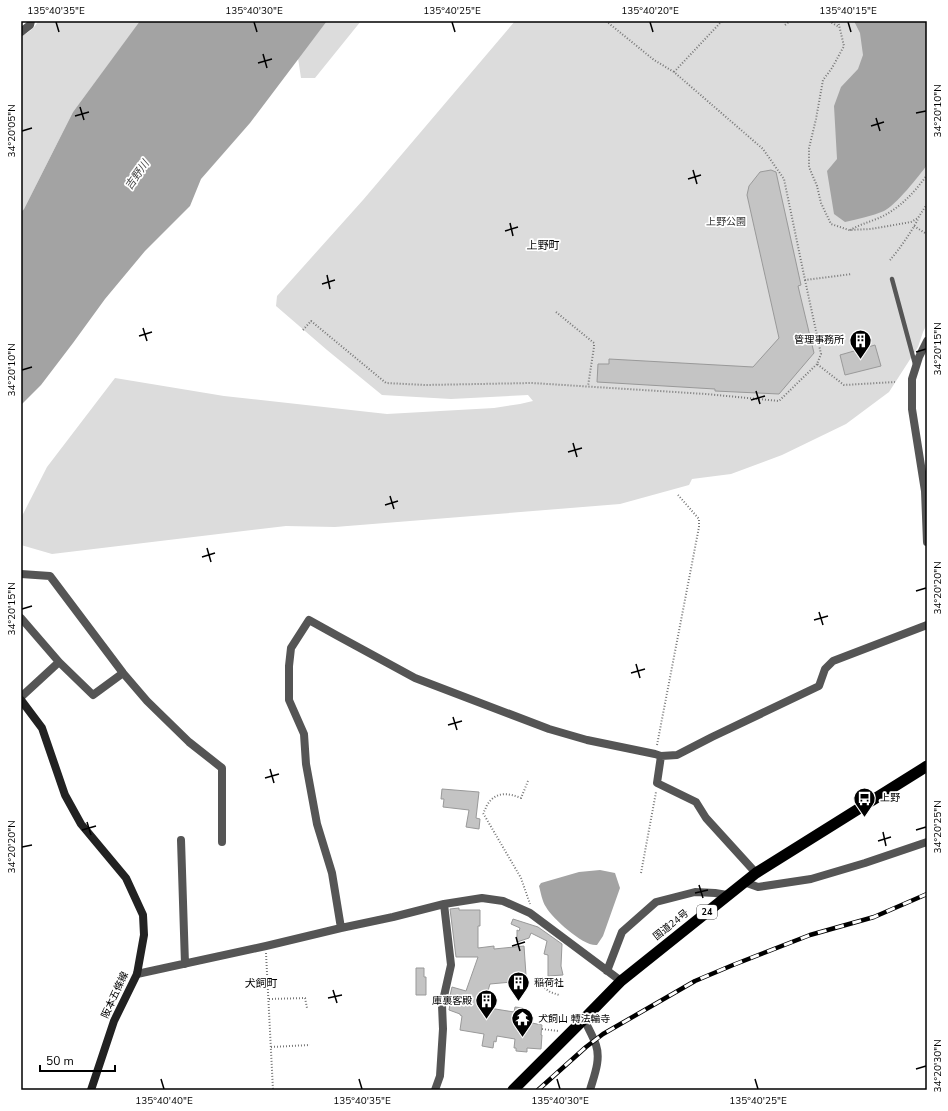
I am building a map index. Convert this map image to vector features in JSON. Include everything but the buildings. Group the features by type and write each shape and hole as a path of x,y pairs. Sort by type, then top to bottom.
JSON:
{"highway":[{"name":"国道24号","path":"513,1090 620,981 744,882 927,766"}],"main road":[{"name":"阪本五條線","path":"21,700 42,728 65,795 81,824 126,878 143,915 144,935 137,974 114,1021 91,1090"}],"street":[{"path":"21,32 30,25 31,21"},
{"path":"927,341 919,357 912,379 912,409 926,491 927,542"},
{"path":"21,574 50,576 123,673 147,701 189,742 222,768 222,842"},
{"path":"21,618 59,662 93,695 123,673"},
{"path":"341,928 332,873 317,824 306,764 304,734 289,700 289,666 291,648 309,620 415,678 549,729 587,740 658,755 677,755 819,686 825,670 833,661 927,624"},
{"path":"21,697 59,662"},
{"path":"658,755 657,783 696,802 706,818 756,873"},
{"path":"181,840 185,964"},
{"path":"744,882 758,887 811,879 927,842"},
{"path":"607,971 622,932 656,902 694,892 728,895"},
{"path":"137,974 394,917 444,904 482,898 503,901 530,914 620,981"},
{"path":"435,1090 440,1076 443,1029 442,1005 451,965 444,904"},
{"path":"584,1019 598,1054 590,1090"}],"lane":[{"path":"892,279 916,366"}],"path":[{"path":"303,330 311,321 386,383 426,385 532,383 706,394 779,401 817,364 821,354 784,178 763,150 674,72 654,60 606,21"},
{"path":"674,72 722,21"},
{"path":"785,25 790,21"},
{"path":"829,21 840,28"},
{"path":"838,21 844,46 832,68 823,80 809,148 809,166 817,186 821,203 831,224 850,230 871,229 911,222 918,218"},
{"path":"850,230 880,217 902,204 927,175"},
{"path":"890,260 914,226 927,204"},
{"path":"914,226 925,233"},
{"path":"805,280 852,274"},
{"path":"556,312 594,343 588,386"},
{"path":"817,364 844,385 895,382"},
{"path":"658,755 662,724 699,527 699,519 678,495"},
{"path":"528,781 521,798 505,793 499,794 493,798 483,813 521,878 530,904 530,914"},
{"path":"641,873 657,783"},
{"path":"266,946 273,1090"},
{"path":"542,986 550,992 559,995"},
{"path":"269,999 305,998 307,1008"},
{"path":"542,1028 557,1031"},
{"path":"271,1046 310,1045"}],"green space":[{"path":"38,21 140,22 73,112 24,209 21,212 21,36 31,30"},
{"path":"327,21 361,21 315,78 301,78 298,58"},
{"name":"上野公園","path":"515,21 927,21 927,324 918,347 889,392 846,424 782,455 731,474 692,479 689,485 620,504 335,527 286,526 52,554 21,545 21,518 47,467 115,378 224,396 387,414 494,408 533,401 528,395 451,399 382,395 276,306 277,296 363,200"}],"water":[{"name":"吉野川","path":"140,21 327,21 250,123 201,179 190,206 145,251 105,299 41,385 21,405 21,212 24,209 73,112"},
{"path":"854,21 927,21 927,165 907,190 889,208 875,214 845,222 834,214 827,171 837,159 834,106 841,87 858,69 863,55 860,33"},
{"path":"600,870 615,873 620,888 603,936 597,945 591,944 577,937 549,912 543,900 539,886 541,883 579,872"}],"railway":[{"path":"538,1090 586,1047 603,1034 695,981 810,935 874,917 927,894"}],"place":[{"name":"管理事務所","path":"860,360"},
{"name":"上野","path":"865,818"},
{"name":"稲荷社","path":"518,1002"},
{"name":"庫裏客殿","path":"487,1020"},
{"name":"犬飼山 轉法輪寺","path":"522,1038"}],"district":[{"name":"上野町","path":"543,245"},
{"name":"犬飼町","path":"261,983"}]}
